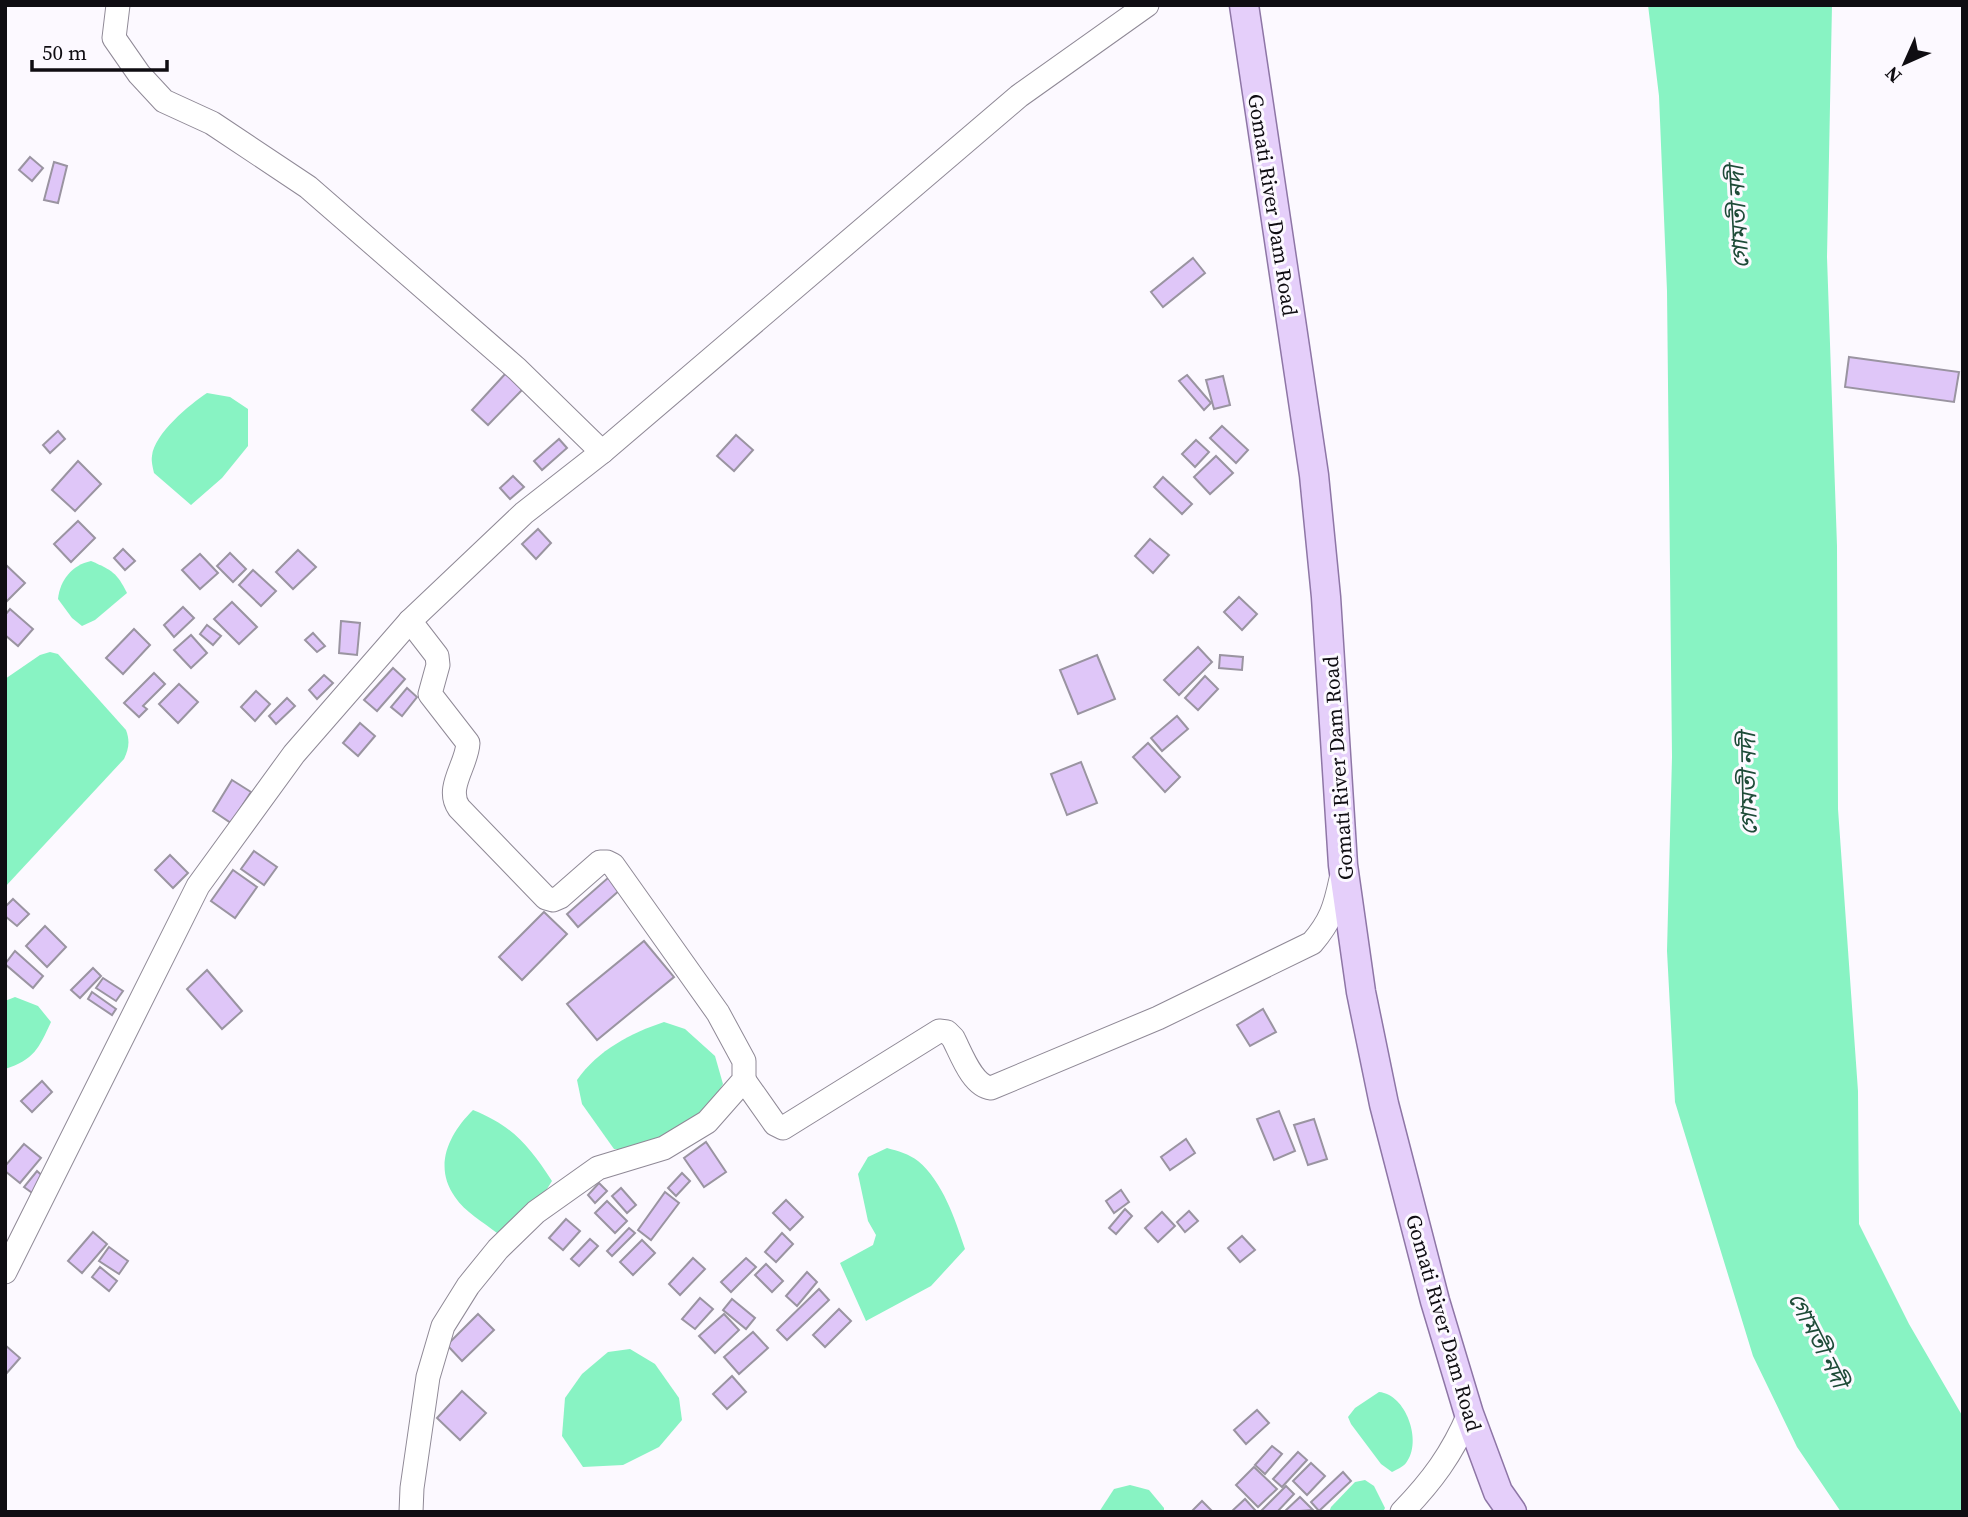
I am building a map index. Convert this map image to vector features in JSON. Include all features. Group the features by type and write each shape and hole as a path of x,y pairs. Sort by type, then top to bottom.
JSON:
{"main road":[{"name":"Gomati River Dam Road","path":"1244,5 1314,475 1326,597 1343,865 1361,992 1384,1104 1435,1301 1468,1414 1498,1492 1512,1512"}],"street":[{"path":"118,5 114,38 139,74 164,101 212,123 308,187 517,369 602,452"},
{"path":"5,1272 198,886 294,754 410,621 524,513 602,452 1019,96 1147,5"},
{"path":"410,621 437,656 438,665 429,694 468,743 468,752 453,793 459,808 546,898 553,900 560,897 600,862 613,865 718,1013 744,1060 744,1080 775,1124 783,1128 939,1031 947,1032 953,1038 977,1081 983,1087 991,1088 1158,1018 1312,943 1335,910 1343,865"},
{"path":"411,1512 428,1377 443,1325 468,1286 498,1249 536,1212 598,1168 664,1148 708,1122 744,1080"},
{"path":"1402,1512 1448,1457 1468,1414"}],"water":[{"name":"গোমতী নদী","path":"1648,5 1832,5 1827,257 1837,546 1838,809 1858,1091 1859,1224 1909,1324 1963,1417 1963,1512 1841,1512 1797,1447 1753,1356 1675,1102 1667,951 1672,757 1667,291 1659,96"},
{"path":"207,393 230,397 248,409 248,446 222,478 191,505 154,473 152,456 154,447 166,429"},
{"path":"91,561 113,573 127,593 95,620 82,626 72,618 58,599 68,574"},
{"path":"50,652 58,654 126,730 128,748 124,759 5,887 5,679 40,655"},
{"path":"15,997 38,1006 51,1022 34,1052 23,1062 5,1069 5,1001"},
{"path":"664,1022 685,1029 715,1056 723,1084 707,1111 652,1149 614,1149 582,1104 577,1080 605,1051 639,1031"},
{"path":"473,1110 499,1123 519,1138 552,1181 540,1200 497,1233 459,1202 448,1185 445,1174 451,1140"},
{"path":"887,1148 915,1159 934,1179 947,1202 965,1249 931,1286 866,1321 840,1263 873,1245 876,1235 868,1221 858,1174 868,1157"},
{"path":"630,1349 655,1364 679,1398 682,1420 659,1447 623,1465 583,1467 562,1436 565,1398 582,1374 608,1352"},
{"path":"1379,1392 1397,1401 1409,1420 1412,1432 1411,1454 1405,1464 1392,1472 1381,1464 1348,1417 1355,1408"},
{"path":"1365,1480 1374,1486 1385,1508 1383,1512 1329,1512 1355,1482"},
{"path":"1130,1485 1149,1490 1164,1508 1164,1512 1099,1512 1114,1489"}],"building":[{"path":"30,157 43,168 32,181 19,170"},
{"path":"54,162 67,166 58,203 44,200"},
{"path":"1193,258 1205,273 1163,307 1151,292"},
{"path":"1849,357 1959,372 1954,402 1845,387"},
{"path":"506,373 523,389 488,425 472,410"},
{"path":"1187,375 1211,403 1204,410 1179,381"},
{"path":"1223,376 1230,405 1214,409 1206,380"},
{"path":"1222,426 1248,450 1236,463 1210,438"},
{"path":"58,431 65,439 50,453 43,445"},
{"path":"736,435 753,450 734,471 717,456"},
{"path":"559,439 567,448 542,470 534,461"},
{"path":"1196,440 1209,452 1195,467 1182,454"},
{"path":"1216,456 1233,473 1210,494 1194,477"},
{"path":"78,461 101,484 75,511 52,490"},
{"path":"513,476 524,487 510,499 500,488"},
{"path":"1163,477 1192,504 1182,514 1154,487"},
{"path":"78,521 95,538 71,562 54,544"},
{"path":"538,529 551,543 536,559 522,544"},
{"path":"1150,539 1169,555 1153,573 1135,556"},
{"path":"123,549 135,561 125,570 114,558"},
{"path":"298,550 316,567 293,589 276,572"},
{"path":"230,553 246,569 233,582 217,566"},
{"path":"200,554 218,573 200,589 182,570"},
{"path":"5,564 25,583 6,602 5,601"},
{"path":"253,570 276,591 261,606 239,585"},
{"path":"1239,597 1257,614 1242,630 1224,612"},
{"path":"232,602 257,627 239,644 214,619"},
{"path":"183,607 194,618 174,637 164,625"},
{"path":"10,609 33,629 18,646 5,635 5,615"},
{"path":"341,621 360,623 357,655 339,653"},
{"path":"207,625 221,636 213,645 200,634"},
{"path":"134,629 150,645 123,674 106,658"},
{"path":"313,633 325,646 317,652 305,640"},
{"path":"191,635 207,653 191,668 174,650"},
{"path":"1198,647 1212,662 1179,695 1164,680"},
{"path":"1097,655 1115,699 1078,714 1060,670"},
{"path":"1220,655 1243,657 1242,670 1219,668"},
{"path":"393,668 405,679 377,711 364,700"},
{"path":"154,673 165,684 143,706 147,709 139,717 124,703"},
{"path":"324,675 333,683 317,699 309,690"},
{"path":"1205,676 1218,689 1198,710 1185,698"},
{"path":"179,684 198,702 178,723 159,704"},
{"path":"407,688 417,697 402,716 391,707"},
{"path":"256,691 270,704 255,721 241,707"},
{"path":"287,698 295,706 276,724 269,716"},
{"path":"1177,716 1188,729 1162,751 1151,738"},
{"path":"360,723 375,736 358,756 343,743"},
{"path":"1148,743 1180,777 1165,792 1133,757"},
{"path":"1081,762 1097,803 1067,815 1051,774"},
{"path":"232,780 251,792 231,823 213,811"},
{"path":"254,851 277,867 264,885 241,869"},
{"path":"170,855 188,873 173,888 155,870"},
{"path":"233,870 257,887 235,918 211,901"},
{"path":"609,877 621,889 578,927 567,914"},
{"path":"13,899 29,914 17,926 5,916 5,907"},
{"path":"544,912 567,934 522,980 499,957"},
{"path":"45,926 66,947 47,967 26,946"},
{"path":"644,941 674,977 597,1040 567,1004"},
{"path":"15,951 43,976 33,988 5,964"},
{"path":"93,968 101,976 80,998 71,990"},
{"path":"207,970 242,1011 222,1029 187,989"},
{"path":"103,978 123,991 116,1001 96,988"},
{"path":"92,992 116,1009 112,1015 88,999"},
{"path":"1263,1009 1276,1032 1250,1046 1237,1025"},
{"path":"42,1081 52,1092 32,1112 21,1101"},
{"path":"1279,1111 1295,1151 1274,1160 1257,1119"},
{"path":"1314,1119 1327,1159 1308,1165 1294,1125"},
{"path":"1186,1139 1195,1153 1170,1170 1161,1157"},
{"path":"706,1142 726,1172 704,1187 684,1158"},
{"path":"24,1144 41,1158 20,1183 5,1171 5,1166"},
{"path":"37,1171 47,1180 35,1195 24,1187"},
{"path":"682,1173 690,1181 676,1196 668,1188"},
{"path":"599,1183 607,1191 595,1203 588,1195"},
{"path":"621,1188 636,1205 627,1213 612,1196"},
{"path":"1121,1190 1129,1202 1114,1213 1106,1201"},
{"path":"665,1192 679,1203 651,1240 638,1230"},
{"path":"786,1200 803,1217 790,1230 773,1213"},
{"path":"607,1201 627,1221 615,1233 595,1213"},
{"path":"1125,1209 1132,1216 1116,1234 1109,1228"},
{"path":"1189,1211 1198,1221 1185,1232 1177,1222"},
{"path":"1162,1212 1175,1226 1158,1242 1145,1228"},
{"path":"566,1219 580,1231 563,1250 549,1238"},
{"path":"629,1228 635,1233 612,1256 607,1251"},
{"path":"93,1232 107,1244 82,1273 68,1261"},
{"path":"782,1233 793,1244 776,1262 765,1252"},
{"path":"1242,1236 1255,1250 1240,1262 1228,1248"},
{"path":"590,1239 598,1246 579,1266 571,1259"},
{"path":"642,1240 655,1253 633,1275 620,1262"},
{"path":"109,1247 128,1261 119,1274 99,1261"},
{"path":"693,1258 705,1269 680,1295 669,1284"},
{"path":"746,1258 756,1267 731,1292 721,1282"},
{"path":"766,1264 783,1281 772,1292 755,1275"},
{"path":"100,1267 117,1281 109,1291 92,1277"},
{"path":"807,1272 817,1282 797,1306 786,1296"},
{"path":"819,1289 829,1300 787,1340 777,1330"},
{"path":"700,1298 713,1309 695,1329 682,1319"},
{"path":"732,1299 755,1318 746,1329 723,1310"},
{"path":"839,1309 851,1321 825,1347 813,1335"},
{"path":"478,1314 494,1330 462,1361 447,1345"},
{"path":"724,1314 739,1330 715,1353 699,1336"},
{"path":"753,1332 768,1348 739,1374 724,1357"},
{"path":"5,1345 20,1358 5,1375"},
{"path":"732,1376 746,1392 727,1409 713,1394"},
{"path":"462,1391 486,1413 460,1440 437,1418"},
{"path":"1257,1410 1269,1423 1246,1444 1234,1430"},
{"path":"1272,1446 1282,1454 1265,1474 1255,1465"},
{"path":"1298,1452 1307,1460 1282,1487 1273,1479"},
{"path":"1311,1463 1325,1476 1307,1495 1293,1481"},
{"path":"1254,1467 1277,1489 1258,1507 1236,1485"},
{"path":"1343,1472 1351,1481 1319,1511 1311,1502"},
{"path":"1286,1486 1294,1494 1277,1512 1260,1512"},
{"path":"1300,1497 1313,1510 1285,1511"},
{"path":"1245,1499 1255,1510 1253,1512 1231,1512"},
{"path":"1202,1501 1213,1512 1191,1512"}]}
